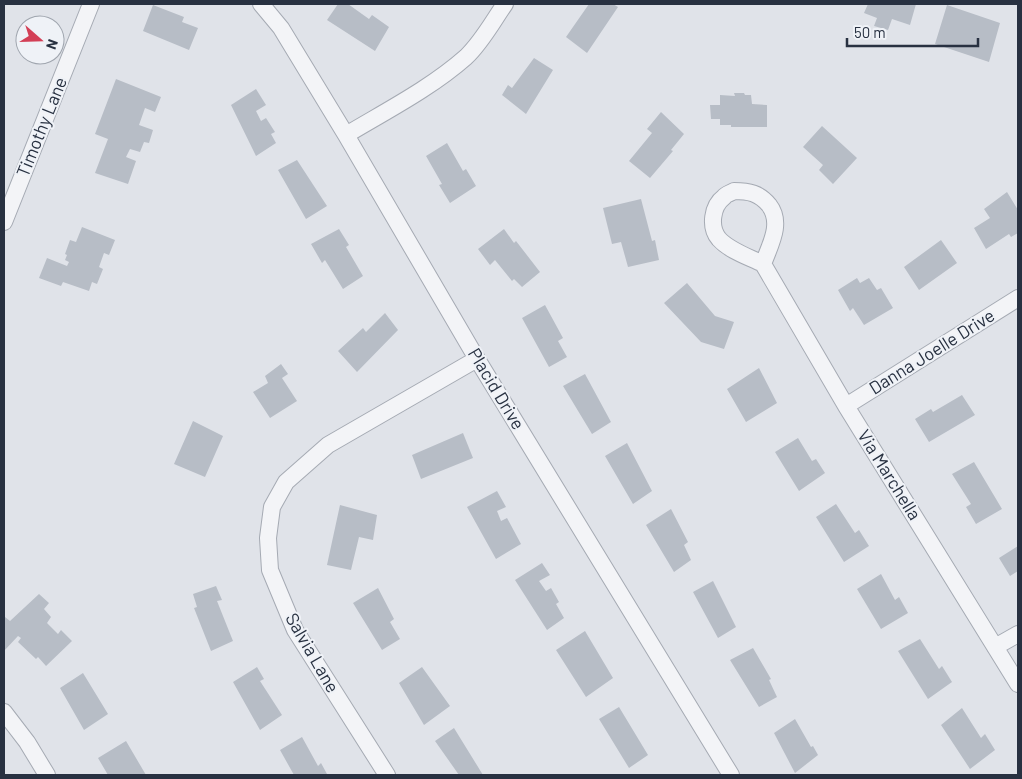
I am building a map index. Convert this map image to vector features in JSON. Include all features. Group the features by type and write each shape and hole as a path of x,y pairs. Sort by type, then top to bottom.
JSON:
{"street":[{"name":"Timothy Lane","path":"4,222 91,4"},
{"name":"Placid Drive","path":"261,4 281,28 477,359 731,775"},
{"path":"346,135 428,85 466,56 480,41 505,4"},
{"path":"734,191 750,191 763,197 774,211 775,229 763,264 731,248 718,238 713,227 714,209 723,197 734,191"},
{"name":"Via Marchella","path":"763,264 846,406 1018,684"},
{"name":"Danna Joelle Drive","path":"846,406 1018,298"},
{"name":"Salvia Lane","path":"387,775 296,630 281,596 270,570 268,538 272,507 286,482 328,445 477,359"},
{"path":"995,647 1018,634"},
{"path":"4,712 27,742 47,775"}],"building":[{"path":"338,4 348,4 369,19 372,15 389,27 375,51 327,20"},
{"path":"589,4 613,4 618,7 587,53 566,37"},
{"path":"868,4 916,4 910,25 892,19 888,30 874,26 877,18 864,13"},
{"path":"153,5 184,17 182,22 198,28 189,50 143,31"},
{"path":"947,5 1000,23 989,62 935,44"},
{"path":"534,58 553,70 526,114 502,95 508,85 512,88"},
{"path":"116,79 161,97 155,112 145,108 139,125 153,130 149,143 144,142 140,152 130,149 126,157 136,161 128,184 95,173 108,139 95,134"},
{"path":"256,89 266,105 256,111 261,121 266,118 275,132 271,134 276,143 256,156 231,105"},
{"path":"734,93 751,95 752,104 767,105 767,127 731,127 731,125 720,125 720,119 711,119 710,105 720,105 720,95 735,96"},
{"path":"661,112 684,134 671,150 673,151 650,178 629,161 652,133 647,129"},
{"path":"822,126 857,158 833,184 819,170 823,165 803,147"},
{"path":"447,143 463,171 466,169 476,186 450,203 439,185 442,184 426,156"},
{"path":"297,160 327,206 306,219 278,170"},
{"path":"1007,192 1018,210 1018,233 1011,237 1009,234 986,249 974,228 990,218 984,209"},
{"path":"641,199 652,241 655,240 659,260 628,267 621,242 612,244 603,208"},
{"path":"82,227 115,240 109,255 104,253 99,267 103,269 97,284 92,282 89,291 63,282 61,286 39,278 47,258 67,266 69,262 65,260 67,255 65,254 70,240 76,242"},
{"path":"339,229 349,245 346,247 363,276 343,289 325,260 322,263 311,244"},
{"path":"504,229 540,272 522,287 514,279 512,281 495,260 490,265 478,249"},
{"path":"941,240 957,263 919,290 904,267"},
{"path":"857,278 860,283 869,278 877,290 881,288 893,308 864,325 853,308 850,311 838,290"},
{"path":"687,283 715,316 734,322 724,349 701,342 664,303"},
{"path":"545,305 563,338 558,341 567,357 549,367 522,318"},
{"path":"385,313 398,330 357,372 338,351 363,328 366,332"},
{"path":"281,364 288,374 282,378 297,401 270,418 253,392 268,383 265,376"},
{"path":"759,368 777,403 746,422 727,389"},
{"path":"585,374 611,422 592,434 563,386"},
{"path":"962,395 975,415 929,442 915,419 931,409 933,412"},
{"path":"193,421 223,436 205,477 174,464"},
{"path":"463,433 473,458 421,479 412,455"},
{"path":"798,438 812,461 816,459 825,473 799,491 775,452"},
{"path":"627,443 652,491 633,504 605,456"},
{"path":"974,462 1002,509 976,524 966,507 971,504 952,474"},
{"path":"497,491 506,507 497,511 501,521 507,518 521,544 496,559 467,507"},
{"path":"836,504 855,533 859,530 869,546 844,562 816,517"},
{"path":"340,505 377,515 373,540 359,537 351,570 327,565"},
{"path":"671,509 688,542 684,545 691,560 674,572 646,525"},
{"path":"1018,546 1018,571 1010,576 999,558"},
{"path":"542,563 550,575 539,581 546,591 551,588 559,602 556,604 564,618 547,630 515,580"},
{"path":"881,574 895,600 899,597 908,613 881,629 857,589"},
{"path":"713,581 736,627 718,638 693,592"},
{"path":"216,586 222,600 217,601 233,641 211,651 194,608 197,607 193,594"},
{"path":"378,588 394,619 390,622 400,639 382,650 353,603"},
{"path":"39,594 49,603 44,609 51,617 47,623 58,634 61,630 72,641 46,666 38,657 36,659 18,642 21,638 18,636 4,651 4,618 10,621"},
{"path":"585,631 613,678 586,697 556,650"},
{"path":"920,639 939,669 942,666 952,682 928,699 898,651"},
{"path":"753,648 771,679 769,680 777,697 759,707 730,660"},
{"path":"257,667 264,679 260,681 282,715 260,730 233,682"},
{"path":"422,667 450,706 424,725 399,683"},
{"path":"83,673 108,714 84,730 60,688"},
{"path":"619,707 648,755 629,768 599,719"},
{"path":"962,708 981,738 985,734 995,750 970,769 941,725"},
{"path":"795,719 811,747 813,746 818,755 795,773 774,733"},
{"path":"454,728 483,775 459,775 435,741"},
{"path":"302,737 318,766 321,763 327,774 294,775 280,750"},
{"path":"126,741 146,775 108,775 98,758"}]}
